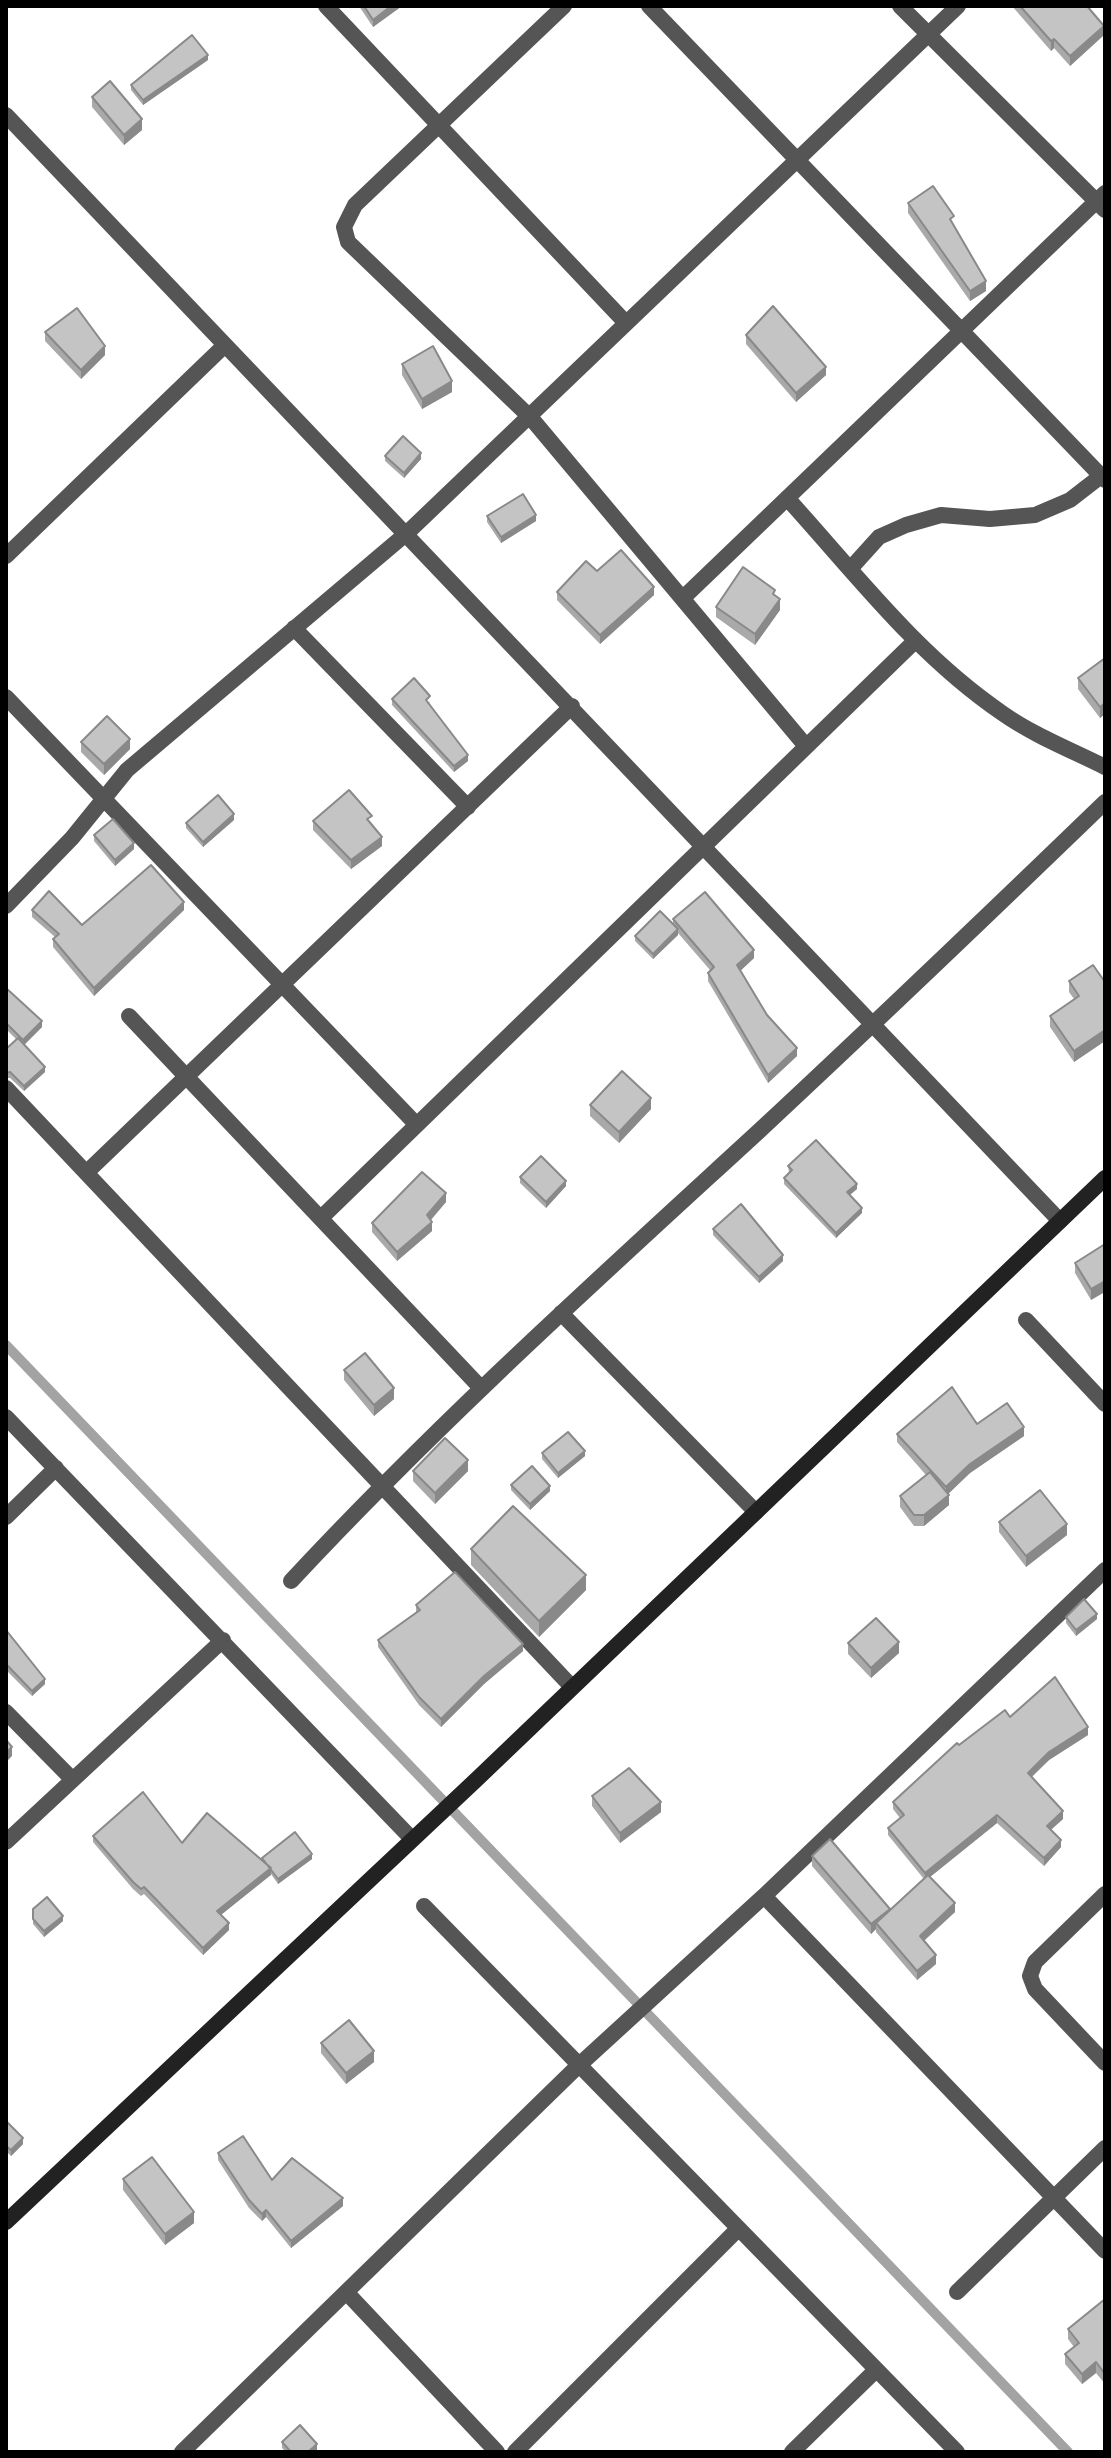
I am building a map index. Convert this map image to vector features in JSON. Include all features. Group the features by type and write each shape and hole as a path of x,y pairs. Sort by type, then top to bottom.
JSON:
{"main road":[{"path":"6,2222 477,1779 1105,1178"}],"street":[{"path":"326,6 442,125 626,323"},
{"path":"564,6 355,205 344,227 348,242 531,418 805,745"},
{"path":"649,6 961,331 1101,471 1070,500 1035,515 990,519 941,515 906,525 879,537 851,568"},
{"path":"683,598 961,331 1102,201 900,6"},
{"path":"6,906 72,838 103,797 153,747 407,533 531,418 626,323 958,6"},
{"path":"6,115 1060,1221"},
{"path":"6,556 225,345"},
{"path":"787,498 914,642 1005,715 1105,767"},
{"path":"294,628 468,807"},
{"path":"322,1217 415,1123 706,847 805,745 914,642"},
{"path":"6,697 415,1123"},
{"path":"87,1172 284,987 572,706"},
{"path":"291,1581 381,1484 480,1387 872,1027 1105,802"},
{"path":"129,1016 480,1387"},
{"path":"6,1088 571,1686"},
{"path":"561,1313 756,1512"},
{"path":"1026,1320 1105,1404"},
{"path":"6,1417 412,1839"},
{"path":"6,1517 56,1468"},
{"path":"182,2452 348,2294 577,2067 764,1896 1105,1570"},
{"path":"6,1842 71,1778 223,1640"},
{"path":"6,1712 71,1778"},
{"path":"764,1896 1105,2251"},
{"path":"1103,1900 1035,1962 1030,1976 1035,1989 1105,2063"},
{"path":"424,1906 577,2067 957,2452"},
{"path":"957,2292 1105,2148"},
{"path":"515,2452 737,2230"},
{"path":"348,2294 497,2452"},
{"path":"792,2452 876,2370"}],"building":[{"path":"364,6 391,6 373,20"},
{"path":"1020,6 1087,6 1104,26 1070,56 1054,39 1051,41"},
{"path":"192,35 208,55 143,100 131,85"},
{"path":"110,81 142,119 124,135 92,97"},
{"path":"933,186 954,216 950,219 986,281 970,291 908,203"},
{"path":"773,306 826,367 796,393 746,335"},
{"path":"77,308 105,346 81,370 45,332"},
{"path":"433,346 452,381 422,399 402,364"},
{"path":"403,436 421,453 404,473 385,456"},
{"path":"523,494 536,515 501,537 487,516"},
{"path":"621,550 654,587 600,635 557,592 586,561 597,571"},
{"path":"743,567 775,590 773,594 780,599 755,634 716,607"},
{"path":"1105,658 1105,703 1100,707 1078,678"},
{"path":"414,678 430,696 426,700 468,755 454,766 392,699"},
{"path":"107,716 130,739 104,764 81,742"},
{"path":"349,790 372,816 367,819 382,837 351,860 313,821"},
{"path":"218,795 234,814 203,842 186,823"},
{"path":"113,819 134,843 115,860 94,835"},
{"path":"151,865 184,902 94,988 53,939 59,934 32,910 49,891 82,925"},
{"path":"705,892 754,950 737,965 767,1015 797,1048 768,1075 708,973 714,967 673,919"},
{"path":"660,911 678,929 653,954 635,936"},
{"path":"1093,965 1105,982 1105,1030 1074,1051 1050,1016 1079,996 1069,981"},
{"path":"6,988 42,1021 23,1040 6,1023"},
{"path":"18,1038 45,1067 24,1086 10,1072 6,1073 6,1049"},
{"path":"622,1071 651,1098 619,1132 590,1105"},
{"path":"816,1140 857,1184 847,1192 862,1208 836,1233 784,1178 792,1170 788,1166"},
{"path":"541,1156 566,1181 546,1202 520,1177"},
{"path":"422,1172 446,1193 427,1215 432,1222 397,1252 372,1223"},
{"path":"741,1204 783,1255 759,1277 713,1229"},
{"path":"1105,1244 1105,1281 1091,1289 1075,1263"},
{"path":"365,1353 394,1388 374,1405 344,1370"},
{"path":"952,1387 977,1424 1007,1403 1024,1427 970,1464 946,1487 897,1434"},
{"path":"568,1432 585,1451 558,1473 542,1453"},
{"path":"445,1438 468,1460 435,1493 413,1471"},
{"path":"532,1466 550,1486 530,1504 511,1485"},
{"path":"930,1472 949,1495 924,1515 914,1515 900,1496"},
{"path":"1040,1490 1067,1524 1026,1556 999,1522"},
{"path":"513,1506 586,1575 539,1621 471,1549"},
{"path":"455,1572 523,1644 484,1676 441,1719 419,1697 378,1640 420,1610 416,1605"},
{"path":"1084,1599 1097,1614 1076,1630 1066,1617"},
{"path":"876,1618 899,1642 871,1668 848,1643"},
{"path":"6,1630 45,1679 32,1691 6,1664"},
{"path":"1055,1677 1088,1727 1049,1752 1028,1773 1063,1811 1047,1826 1061,1840 1044,1858 997,1815 925,1873 888,1828 904,1815 893,1802 957,1743 959,1745 1005,1710 1010,1717"},
{"path":"629,1768 661,1802 620,1833 592,1796"},
{"path":"143,1792 182,1843 207,1813 271,1868 217,1911 229,1923 203,1948 144,1887 141,1889 133,1882 93,1836"},
{"path":"295,1832 312,1854 278,1879 262,1858"},
{"path":"830,1839 890,1909 871,1924 812,1856"},
{"path":"928,1875 955,1903 920,1936 936,1955 917,1971 876,1923"},
{"path":"47,1897 63,1916 44,1931 33,1919 33,1909"},
{"path":"349,2020 374,2051 346,2073 321,2043"},
{"path":"6,2121 23,2138 11,2150 6,2146"},
{"path":"243,2136 272,2180 292,2158 343,2198 291,2241 266,2210 262,2214 249,2200 218,2153"},
{"path":"152,2157 194,2212 165,2234 123,2179"},
{"path":"1105,2299 1105,2374 1096,2362 1082,2374 1065,2354 1079,2343 1068,2329"},
{"path":"300,2425 317,2444 308,2452 291,2452 282,2442"}],"waterway":[{"path":"6,1345 1068,2452"}]}
